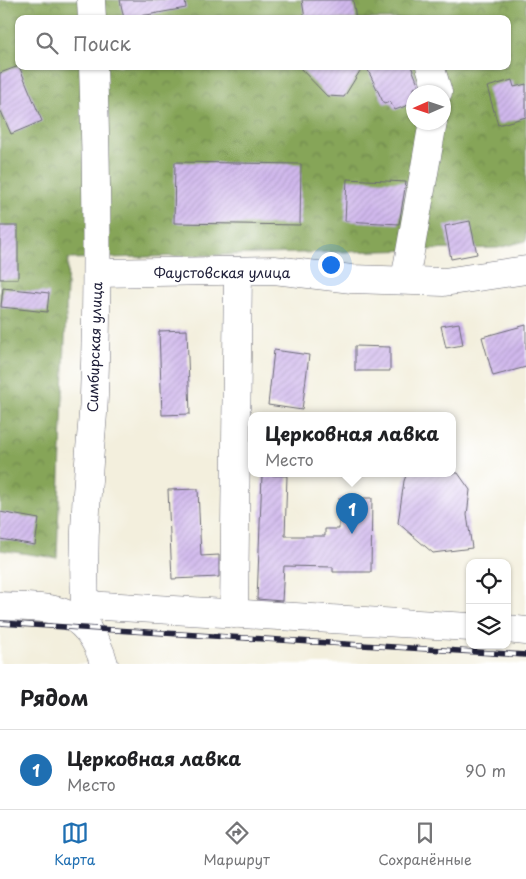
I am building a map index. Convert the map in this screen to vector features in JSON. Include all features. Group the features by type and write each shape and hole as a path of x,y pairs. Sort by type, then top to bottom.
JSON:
{"street":[{"path":"91,0 92,15"},
{"name":"Симбирская улица","path":"85,616 88,482 94,398 97,272 93,70"},
{"path":"431,70 436,85"},
{"path":"405,280 432,130"},
{"name":"Фаустовская улица","path":"97,272 274,270 352,279 444,282 526,270"},
{"path":"234,614 238,271"},
{"path":"0,606 57,610 72,616 234,614 466,627"},
{"path":"85,616 100,647 104,664"},
{"path":"511,630 526,631"}],"green space":[{"path":"0,0 526,0 526,241 498,248 68,259 57,558 0,550"}],"building":[{"path":"120,0 185,0 186,8 147,15 123,15"},
{"path":"302,0 353,0 355,15 304,15"},
{"path":"15,67 15,70 21,70 42,121 11,134 0,109 0,73"},
{"path":"302,70 361,70 344,97 327,96"},
{"path":"368,70 413,70 419,85 406,85 406,106 395,110 390,102 384,104"},
{"path":"512,80 514,87 526,84 526,117 498,125 487,87"},
{"path":"175,162 301,164 300,225 174,223"},
{"path":"347,179 406,182 399,224 345,221"},
{"path":"470,221 477,254 451,259 445,226"},
{"path":"0,226 18,226 18,279 0,279"},
{"path":"3,288 49,293 47,312 1,307"},
{"path":"459,323 463,345 446,348 441,326"},
{"path":"526,325 526,367 493,376 482,337"},
{"path":"187,330 190,414 162,415 159,331"},
{"path":"355,346 390,347 390,371 355,371"},
{"path":"274,350 309,355 302,410 268,405"},
{"path":"456,473 458,473 470,490 467,515 472,548 433,553 398,523 406,477 456,477"},
{"path":"262,477 287,477 285,536 325,536 325,529 339,529 339,498 372,498 371,572 333,572 333,567 284,566 282,601 257,599"},
{"path":"198,489 201,556 219,555 219,577 172,579 168,490"},
{"path":"0,512 39,519 35,545 0,539"}],"railway":[{"path":"0,623 526,655"}],"place":[{"name":"Церковная лавка","path":"352,534"}]}
